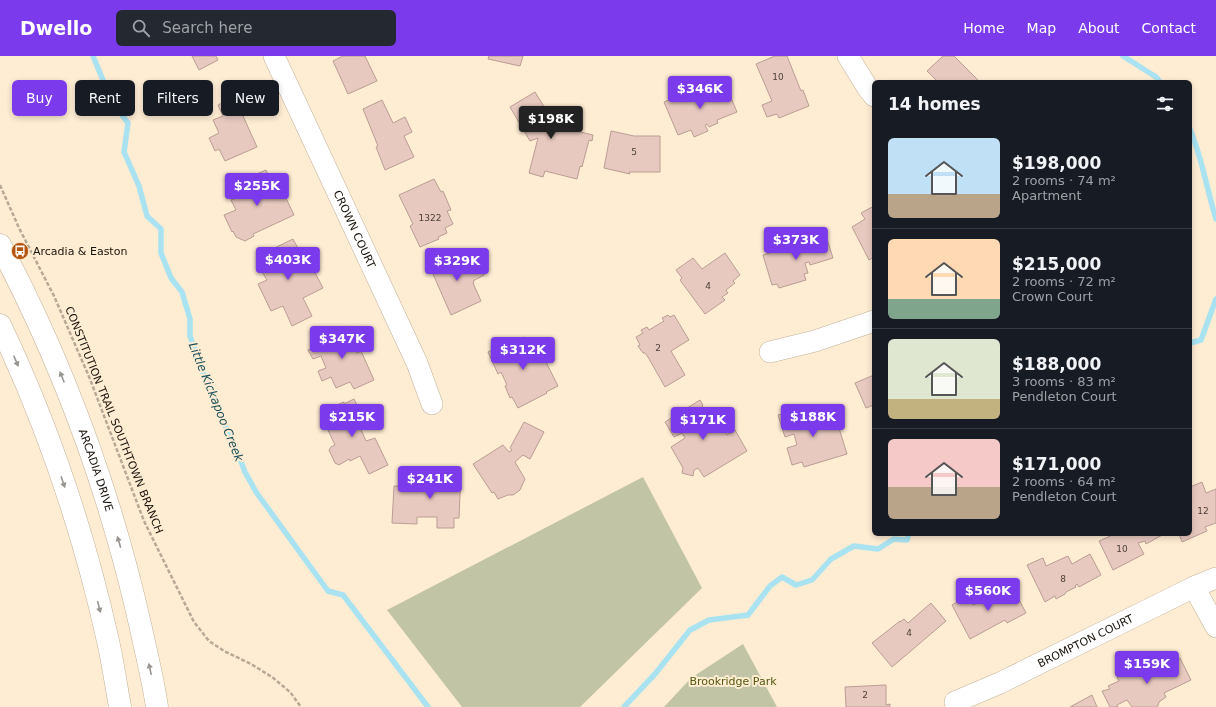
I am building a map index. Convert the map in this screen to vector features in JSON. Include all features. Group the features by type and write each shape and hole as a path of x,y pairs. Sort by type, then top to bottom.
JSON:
{"street":[{"name":"CROWN COURT","path":"274,56 417,363 432,404"},
{"path":"848,56 872,93"},
{"name":"ARCADIA DRIVE","path":"0,245 50,349 77,413 108,503 132,591 157,707"},
{"path":"770,352 814,341 872,323"},
{"path":"0,325 14,354 41,419 68,496 90,570 108,642 120,707"},
{"name":"BROMPTON COURT","path":"955,702 1000,683 1194,587 1216,578"},
{"path":"1194,587 1216,627"}],"path":[{"name":"CONSTITUTION TRAIL SOUTHTOWN BRANCH","path":"0,185 19,228 54,296 90,379 144,521 194,622 209,640 224,651 251,664 272,677 290,692 301,707"}],"green space":[{"path":"643,477 702,588 580,707 462,707 387,610"},
{"name":"Brookridge Park","path":"743,644 777,707 664,707 691,678"}],"building":[{"path":"192,56 216,56 218,60 199,70"},
{"path":"343,56 365,56 377,81 348,94 333,61"},
{"path":"489,56 523,56 520,66 488,59"},
{"path":"775,56 787,56 801,91 803,90 809,106 779,118 777,114 767,117 762,105 772,101 756,64"},
{"path":"943,56 954,56 978,80 936,80 927,71"},
{"path":"725,84 737,112 717,120 718,123 709,127 707,124 705,125 708,131 694,137 691,130 678,135 664,102 695,89 698,95"},
{"path":"535,92 554,123 555,120 569,124 568,129 593,135 592,141 589,140 582,167 580,166 577,179 545,171 543,177 529,173 538,138 530,141 510,107"},
{"path":"382,100 393,123 405,117 412,132 404,136 414,157 385,170 376,147 378,146 363,109"},
{"path":"221,104 221,112 218,105"},
{"path":"223,116 243,116 257,147 225,161 219,149 215,151 209,138 219,133 213,120"},
{"path":"611,131 634,136 660,136 660,172 629,172 630,174 604,168"},
{"path":"266,170 278,197 284,194 294,215 253,234 254,236 245,241 236,237 224,215 236,210 231,200 241,196 236,183"},
{"path":"434,179 441,192 443,191 451,210 447,211 453,224 445,228 447,233 438,237 439,239 420,247 410,226 413,224 399,195"},
{"path":"872,207 872,258 869,260 852,227 865,219 861,213"},
{"path":"826,236 833,258 810,265 809,262 805,263 808,273 804,274 806,280 779,288 777,284 772,285 763,255"},
{"path":"293,239 304,261 302,263 305,270 312,267 323,288 303,298 312,316 292,326 283,306 271,311 258,284 267,280 256,262 258,261 256,257"},
{"path":"459,250 467,268 479,263 484,275 473,281 473,283 481,301 451,315 429,265"},
{"path":"725,253 740,275 733,281 735,283 726,290 728,293 722,297 725,300 705,314 680,280 682,278 676,270 693,258 702,269"},
{"path":"668,315 670,317 674,315 689,340 671,351 685,375 665,387 648,357 638,346 640,345 636,337 643,333 641,330 647,327 649,330 664,321 662,318"},
{"path":"347,326 354,340 351,342 357,353 361,351 374,380 354,389 350,382 336,388 331,377 322,381 318,371 326,368 321,356 313,359 308,350 316,347 314,341"},
{"path":"525,337 535,355 541,352 558,386 518,408 512,397 510,398 505,386 507,385 501,372 498,374 488,352 513,340 514,342"},
{"path":"872,376 872,406 866,408 855,383"},
{"path":"354,399 365,422 359,425 366,441 375,438 388,465 369,474 360,456 350,461 349,459 339,465 335,463 329,450 335,445 321,419 321,415 338,407 337,405 344,402 344,404"},
{"path":"700,400 711,421 717,418 727,435 735,430 747,451 704,477 698,468 694,470 693,476 682,473 683,468 671,447 685,438 682,433 674,437 665,422"},
{"path":"802,408 806,421 834,412 847,454 804,467 802,462 792,465 787,448 797,445 794,434 785,437 778,415"},
{"path":"524,422 544,432 530,459 523,455 515,462 525,479 520,490 513,495 508,495 498,499 494,492 492,493 473,464 503,445 509,452 512,450 510,448"},
{"path":"429,470 461,471 459,518 454,518 454,528 437,528 437,517 417,517 417,524 392,523 394,486 417,487 418,480 428,480"},
{"path":"1202,482 1206,493 1216,489 1216,523 1205,527 1207,531 1182,542 1180,536 1192,536 1192,486"},
{"path":"1110,536 1160,536 1146,544 1145,541 1138,543 1144,554 1113,570 1099,541"},
{"path":"1090,554 1101,575 1079,587 1077,584 1075,586 1076,587 1065,594 1056,599 1055,596 1045,602 1027,565 1043,558 1046,566 1068,556 1072,564"},
{"path":"1013,588 1026,613 1007,623 1005,620 970,639 952,605 968,596 973,605 999,593 1000,595"},
{"path":"931,603 946,621 892,667 872,643 900,621 904,619 908,623"},
{"path":"1180,658 1191,680 1164,693 1166,697 1159,702 1158,706 1132,707 1127,700 1117,705 1118,707 1110,707 1102,691 1110,689 1108,686 1119,681 1117,677 1129,670 1150,663 1153,671"},
{"path":"886,685 886,705 890,704 890,707 846,707 845,687"},
{"path":"1092,695 1097,707 1070,707"}],"waterway":[{"name":"Little Kickapoo Creek","path":"93,56 112,102 128,123 124,152 139,186 147,216 161,229 161,253 171,278 182,292 190,319 190,336 215,405 236,448 245,472 256,492 328,591 343,595 428,707"},
{"name":"Little Kickapoo Creek","path":"1123,56 1158,80"},
{"name":"Little Kickapoo Creek","path":"1192,134 1198,151 1216,219"},
{"name":"Little Kickapoo Creek","path":"1192,342 1201,340 1216,299"},
{"name":"Little Kickapoo Creek","path":"624,707 655,674 690,630 709,620 748,615 770,586 782,577 796,585 812,580 831,559 854,546 878,549 894,539 907,540 908,536"}],"place":[{"name":"Arcadia & Easton","path":"20,251"}]}
